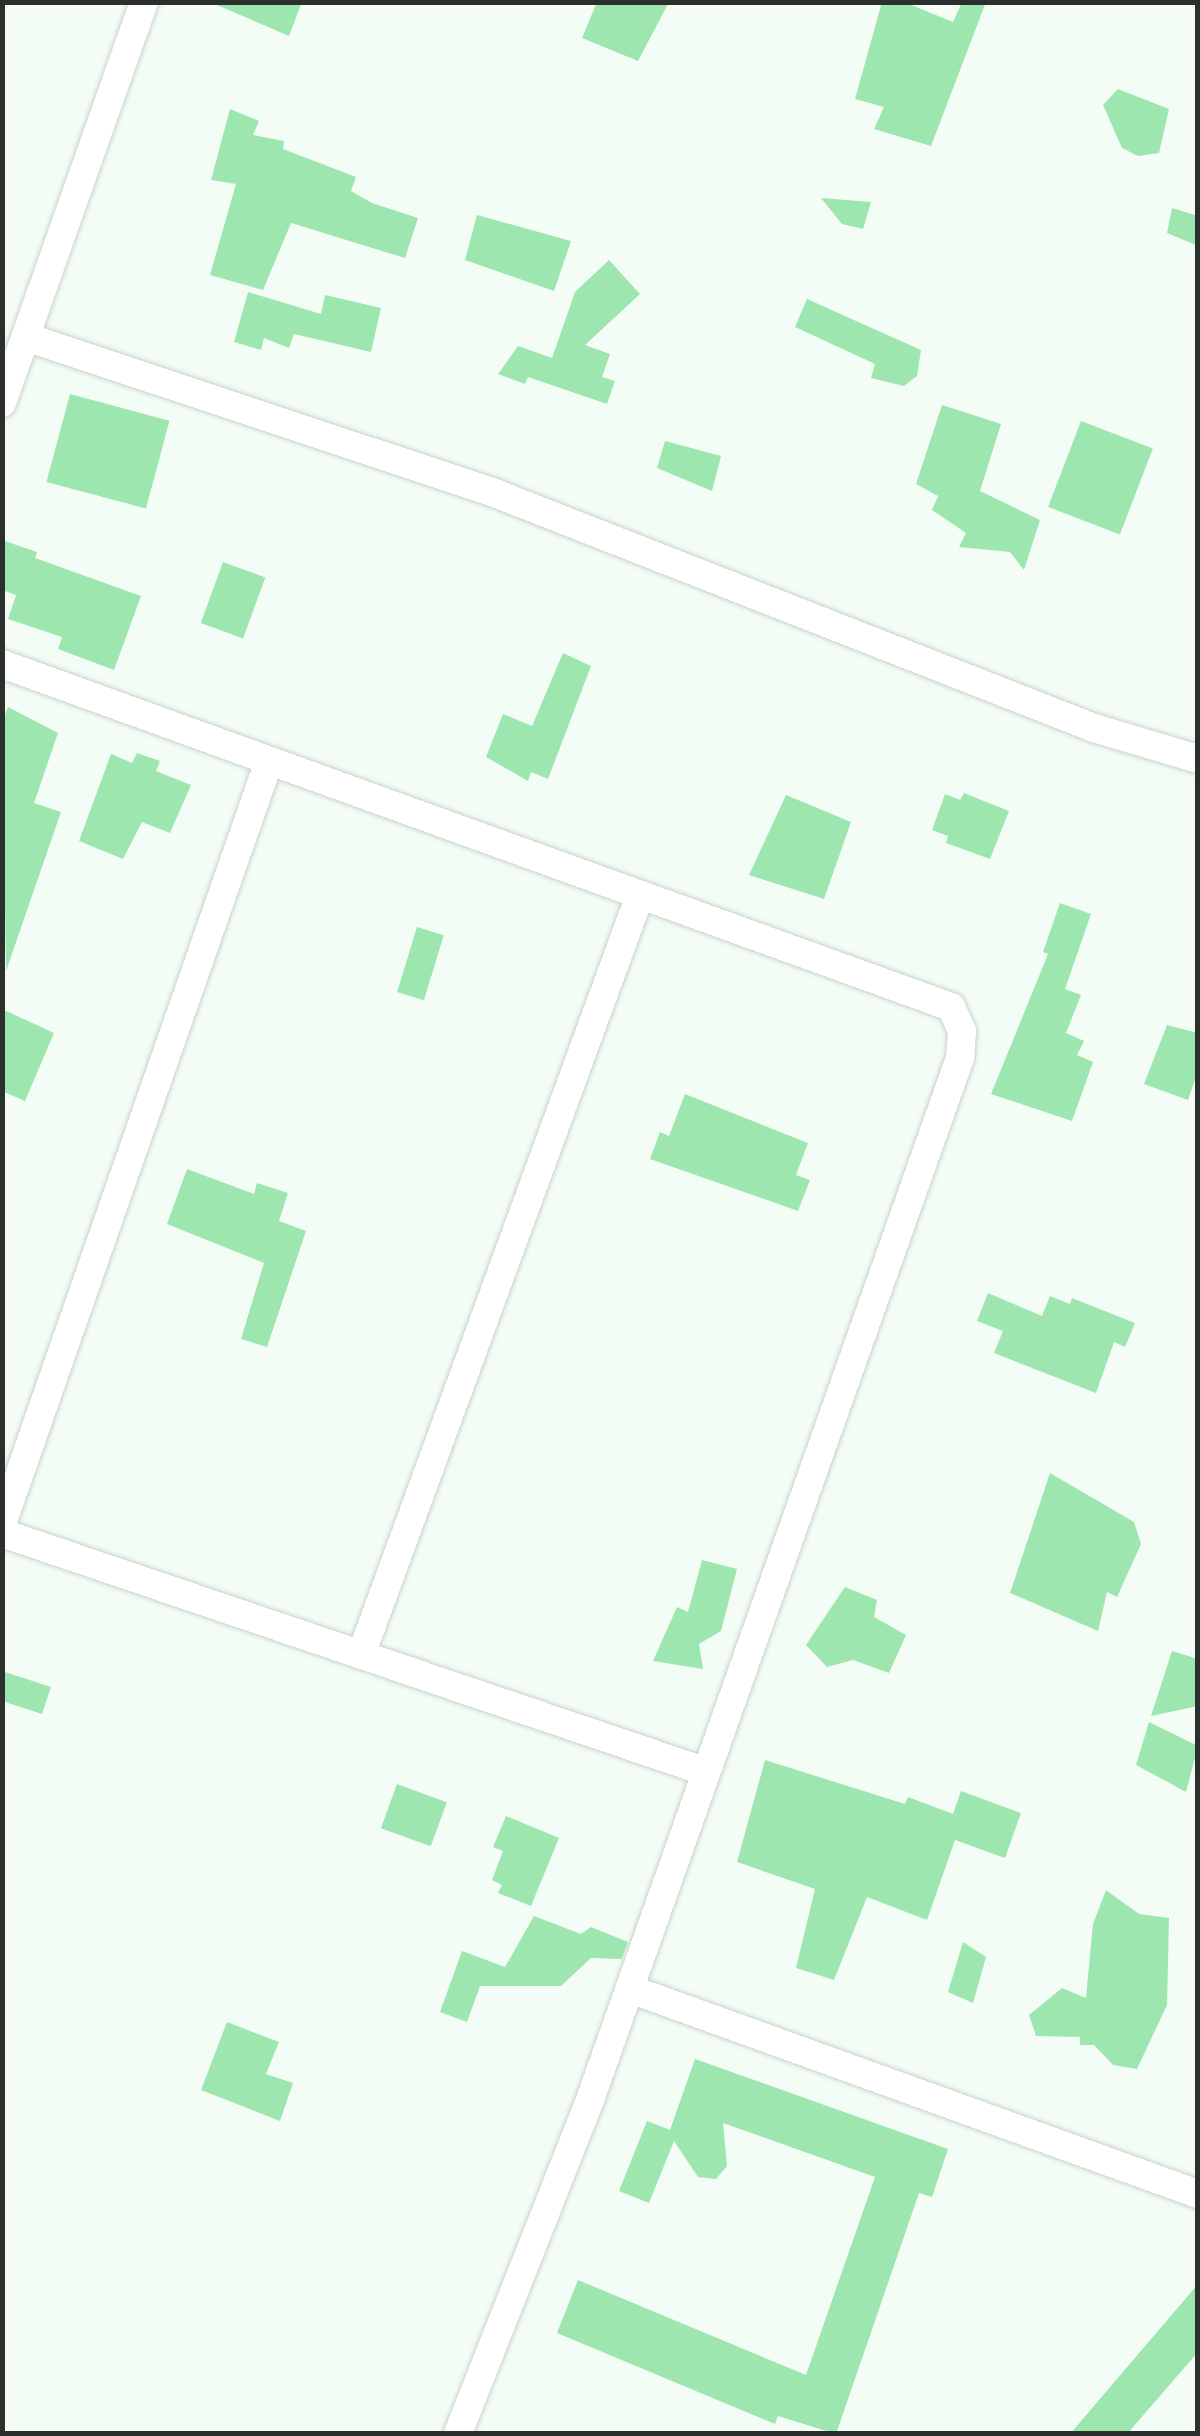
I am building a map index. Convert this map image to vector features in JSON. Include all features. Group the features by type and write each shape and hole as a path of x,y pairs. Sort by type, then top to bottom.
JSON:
{"street":[{"path":"2,403 144,2"},
{"path":"26,338 498,494 1094,728 1198,759"},
{"path":"2,664 951,1007 962,1030 960,1058 630,1990 458,2434"},
{"path":"2,1524 269,761"},
{"path":"361,1654 640,895"},
{"path":"2,1533 707,1772"},
{"path":"630,1990 1198,2194"}],"building":[{"path":"210,2 302,2 289,36"},
{"path":"597,2 669,2 638,61 582,38"},
{"path":"882,2 904,2 953,22 962,2 986,2 931,146 874,129 884,107 855,99"},
{"path":"1118,89 1169,109 1159,153 1138,156 1122,148 1103,105"},
{"path":"230,109 259,121 253,135 284,141 283,149 356,177 351,191 372,203 418,218 405,258 291,223 263,290 210,275 236,184 211,180"},
{"path":"821,198 871,202 863,229 842,224"},
{"path":"1172,208 1198,216 1198,246 1167,233"},
{"path":"477,215 571,241 554,291 465,260"},
{"path":"609,260 640,294 585,345 610,354 602,377 615,381 607,404 528,377 525,384 498,374 518,346 552,358 575,292"},
{"path":"248,292 321,314 325,295 381,308 371,352 294,334 289,348 264,338 261,350 234,342"},
{"path":"807,299 921,350 917,376 904,386 871,378 875,364 795,327"},
{"path":"70,394 169,421 146,509 46,482"},
{"path":"942,405 1001,424 980,491 1040,520 1024,570 1010,552 959,547 966,533 932,510 938,496 916,484"},
{"path":"1081,421 1153,449 1120,534 1048,507"},
{"path":"665,441 721,456 712,491 657,468"},
{"path":"2,540 37,552 35,558 141,596 114,670 58,649 62,637 8,619 16,595 2,590"},
{"path":"223,562 265,577 243,638 201,623"},
{"path":"563,653 591,666 548,779 531,772 528,781 486,757 503,714 532,726"},
{"path":"8,707 58,733 34,803 61,812 6,971 2,722"},
{"path":"137,753 160,761 156,771 191,785 170,833 142,822 123,859 79,841 111,754 132,763"},
{"path":"964,793 1009,811 990,859 946,843 948,836 932,830 945,794 960,800"},
{"path":"786,795 851,822 824,899 749,875"},
{"path":"1060,903 1091,914 1065,989 1081,995 1066,1033 1084,1041 1077,1055 1093,1062 1072,1121 991,1094 1048,954 1043,952"},
{"path":"417,927 444,935 424,1000 397,992"},
{"path":"2,1009 54,1033 25,1101 2,1091"},
{"path":"1167,1025 1198,1033 1198,1071 1188,1100 1144,1084"},
{"path":"685,1094 808,1143 796,1175 810,1180 798,1211 650,1159 660,1132 669,1136"},
{"path":"187,1169 254,1194 257,1183 288,1193 279,1221 306,1231 267,1347 241,1339 264,1263 167,1224"},
{"path":"988,1293 1042,1316 1050,1296 1070,1304 1072,1298 1135,1323 1125,1347 1114,1342 1096,1393 994,1353 1003,1331 977,1321"},
{"path":"1050,1473 1134,1522 1141,1544 1117,1597 1107,1592 1098,1631 1010,1593"},
{"path":"702,1560 737,1569 721,1631 699,1644 703,1669 653,1661 677,1607 688,1612"},
{"path":"845,1587 877,1600 874,1617 906,1635 889,1673 853,1660 827,1667 806,1645"},
{"path":"1172,1651 1198,1659 1198,1706 1151,1716"},
{"path":"2,1671 51,1687 42,1714 2,1701"},
{"path":"1149,1722 1198,1746 1186,1792 1136,1765"},
{"path":"765,1760 905,1804 908,1797 953,1814 961,1791 1021,1813 1005,1858 955,1840 927,1920 867,1897 834,1980 796,1968 815,1889 737,1862"},
{"path":"397,1784 447,1802 431,1846 381,1828"},
{"path":"506,1816 559,1838 531,1906 498,1893 502,1885 492,1880 503,1851 493,1847"},
{"path":"1106,1890 1139,1914 1169,1918 1167,2005 1137,2069 1113,2065 1094,2045 1080,2045 1080,2037 1036,2036 1029,2015 1062,1988 1086,1998 1093,1924"},
{"path":"534,1916 581,1934 591,1927 628,1942 622,1959 591,1958 561,1986 480,1986 467,2022 440,2012 462,1951 505,1967"},
{"path":"963,1942 986,1957 973,2003 948,1992"},
{"path":"227,2022 279,2042 266,2074 293,2083 280,2121 201,2090"},
{"path":"695,2059 948,2149 932,2197 919,2193 836,2434 778,2416 775,2424 557,2333 578,2280 806,2375 875,2177 723,2123 727,2166 716,2179 698,2177 674,2141 649,2203 619,2191 647,2121 670,2130"},
{"path":"1198,2284 1198,2352 1127,2434 1070,2434"}]}
